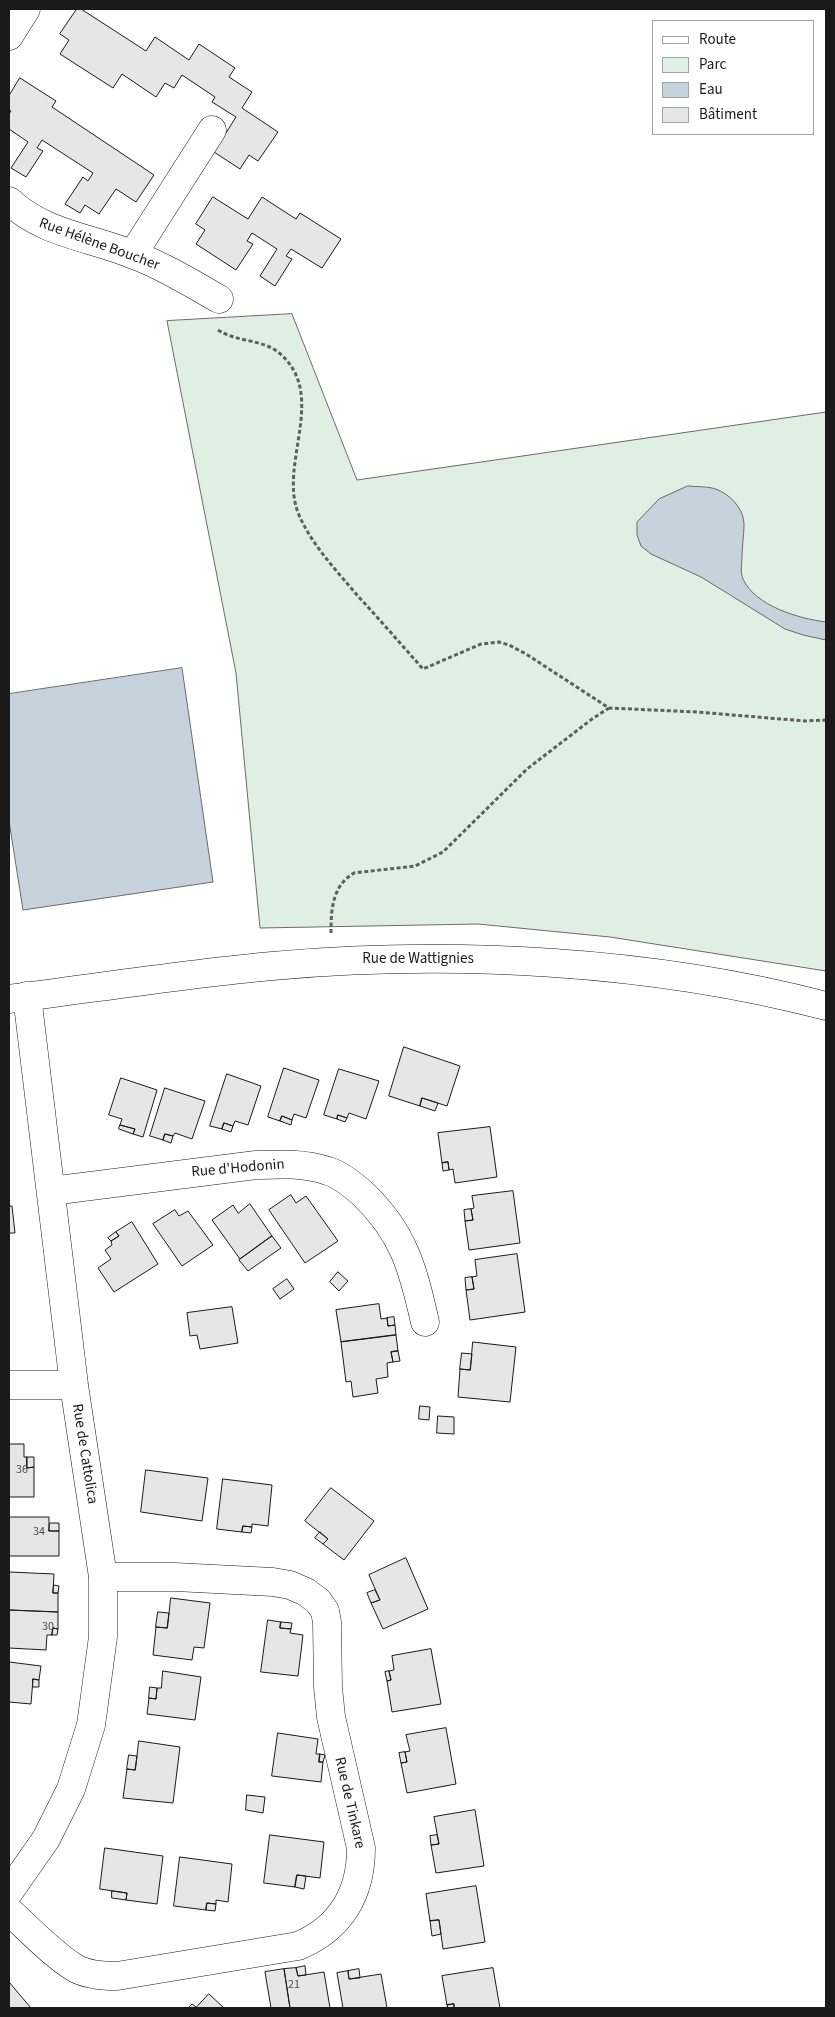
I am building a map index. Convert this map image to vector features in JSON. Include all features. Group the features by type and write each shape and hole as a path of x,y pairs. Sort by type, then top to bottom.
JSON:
{"street":[{"path":"9,36 26,9"},
{"path":"133,254 212,130"},
{"name":"Rue Hélène Boucher","path":"9,201 34,221 54,230 133,254 219,299"},
{"name":"Rue de Wattignies","path":"18,998 271,966 425,959 504,961 632,970 719,984 826,1006"},
{"name":"Rue de Cattolica","path":"9,1892 46,1839 71,1788 91,1725 103,1636 103,1577 74,1385 51,1190 18,998"},
{"name":"Rue d'Hodonin","path":"51,1190 256,1165 290,1164 330,1172 350,1183 393,1228 406,1255 417,1286 425,1322"},
{"path":"9,1385 74,1385"},
{"name":"Rue de Tinkare","path":"9,1911 63,1960 76,1968 90,1974 117,1976 298,1946 311,1941 333,1924 346,1907 357,1885 361,1866 361,1848 331,1717 327,1622 325,1611 318,1601 306,1592 290,1585 273,1582 175,1577 103,1577"}],"path":[{"path":"212,325 237,339 267,346 286,360 294,373 302,400 302,415 293,486 298,514 322,553 423,669 481,644 499,642 526,654 609,708 697,712 804,721 826,720"},
{"path":"331,936 331,907 346,878 354,873 415,866 443,852 527,769 584,724 609,708"}],"green space":[{"path":"292,314 357,480 826,412 826,971 610,937 478,924 260,928 236,673 167,321"}],"water":[{"path":"688,486 715,489 736,504 742,514 744,529 742,552 743,579 757,597 779,610 804,618 826,622 826,640 785,629 701,577 651,554 641,546 637,535 637,522 659,499"},
{"path":"182,668 213,882 23,910 9,821 9,694"}],"building":[{"path":"77,9 81,9 146,51 155,37 189,60 199,44 235,68 229,77 252,92 242,108 278,132 258,161 249,155 240,169 214,152 236,117 212,102 215,97 182,75 174,88 165,83 156,97 122,74 113,88 60,54 69,40 60,34"},
{"path":"20,78 56,101 52,107 154,175 136,202 116,189 99,214 85,205 80,213 65,204 83,177 88,181 93,173 42,140 37,148 43,151 26,177 11,168 28,142 9,129 9,114 11,111 9,110 9,96"},
{"path":"213,197 248,219 262,197 296,219 300,213 341,239 322,268 291,249 286,256 292,259 275,286 260,276 277,249 252,233 247,241 253,244 236,270 196,244 205,230 196,224"},
{"path":"404,1047 460,1066 447,1106 422,1098 420,1106 389,1096"},
{"path":"284,1068 319,1080 306,1118 294,1114 292,1120 282,1116 280,1121 268,1117"},
{"path":"339,1069 379,1081 366,1119 349,1113 347,1118 338,1115 337,1119 324,1115"},
{"path":"227,1074 261,1086 248,1125 235,1121 233,1126 224,1123 222,1129 210,1126"},
{"path":"121,1078 157,1090 143,1137 133,1134 135,1129 120,1125 122,1119 109,1115"},
{"path":"165,1088 205,1101 192,1139 175,1133 173,1136 165,1134 163,1140 150,1136"},
{"path":"422,1098 438,1103 435,1111 420,1106"},
{"path":"338,1115 347,1118 345,1122 337,1119"},
{"path":"282,1116 292,1120 291,1125 280,1121"},
{"path":"224,1123 233,1126 231,1132 222,1129"},
{"path":"120,1125 135,1129 133,1134 119,1129"},
{"path":"490,1127 497,1177 455,1183 453,1169 449,1170 448,1162 442,1163 438,1133"},
{"path":"165,1134 173,1136 171,1143 163,1140"},
{"path":"448,1162 449,1170 443,1171 442,1163"},
{"path":"513,1191 520,1243 469,1250 465,1221 473,1220 471,1209 474,1208 472,1196"},
{"path":"291,1195 296,1203 306,1196 338,1241 305,1263 269,1210"},
{"path":"250,1204 272,1236 240,1259 212,1220 233,1205 238,1213"},
{"path":"9,1206 12,1206 15,1233 9,1233"},
{"path":"471,1209 473,1220 465,1221 464,1210"},
{"path":"175,1210 179,1216 188,1211 213,1245 182,1266 153,1224"},
{"path":"132,1222 158,1264 114,1292 98,1268 111,1259 105,1250 112,1245 111,1241 119,1236 116,1232"},
{"path":"116,1232 119,1236 111,1241 108,1238"},
{"path":"272,1236 281,1248 248,1271 239,1260"},
{"path":"517,1254 525,1312 470,1320 466,1290 474,1289 472,1277 477,1276 475,1260"},
{"path":"338,1272 348,1281 339,1291 330,1282"},
{"path":"472,1277 474,1289 466,1290 465,1278"},
{"path":"287,1279 294,1289 280,1299 273,1289"},
{"path":"379,1304 381,1319 387,1318 388,1326 395,1325 396,1335 341,1342 336,1310"},
{"path":"232,1307 238,1343 200,1349 197,1335 190,1336 187,1313"},
{"path":"394,1317 395,1325 388,1326 387,1318"},
{"path":"396,1335 398,1351 391,1352 393,1362 387,1363 388,1377 376,1379 378,1393 353,1397 351,1381 346,1382 341,1342"},
{"path":"473,1342 516,1347 510,1402 458,1397 460,1369 470,1370"},
{"path":"398,1351 400,1361 393,1362 391,1352"},
{"path":"462,1353 472,1354 470,1370 460,1369"},
{"path":"420,1406 430,1407 429,1420 419,1419"},
{"path":"438,1416 454,1417 454,1434 437,1433"},
{"path":"9,1444 24,1444 24,1457 27,1457 27,1468 34,1467 34,1497 9,1497"},
{"path":"27,1457 34,1457 34,1467 27,1468"},
{"path":"146,1470 208,1478 202,1521 141,1512"},
{"path":"223,1479 272,1485 268,1526 252,1524 252,1527 243,1526 242,1532 217,1529"},
{"path":"331,1488 374,1521 344,1560 323,1544 328,1539 305,1521"},
{"path":"9,1517 49,1517 49,1531 59,1531 59,1556 9,1556"},
{"path":"50,1523 59,1523 59,1531 49,1531"},
{"path":"243,1526 252,1527 251,1533 242,1532"},
{"path":"320,1532 328,1539 323,1544 315,1538"},
{"path":"406,1558 428,1609 383,1629 371,1603 380,1600 369,1575"},
{"path":"9,1572 54,1574 53,1593 58,1593 58,1612 9,1610"},
{"path":"54,1585 59,1586 58,1593 53,1593"},
{"path":"375,1590 380,1600 371,1603 367,1593"},
{"path":"171,1598 210,1603 204,1648 194,1647 192,1660 153,1655 156,1627 167,1628"},
{"path":"9,1610 58,1612 58,1629 53,1628 52,1635 47,1635 46,1650 9,1648"},
{"path":"158,1612 169,1613 167,1628 156,1627"},
{"path":"268,1620 281,1622 280,1628 291,1629 290,1633 303,1635 298,1676 261,1672"},
{"path":"281,1622 292,1623 291,1629 280,1628"},
{"path":"53,1628 58,1629 57,1635 52,1635"},
{"path":"431,1649 441,1704 392,1712 387,1681 391,1680 389,1671 394,1670 392,1656"},
{"path":"9,1662 41,1666 39,1680 33,1679 31,1704 9,1702"},
{"path":"163,1671 201,1677 195,1720 147,1714 149,1698 156,1699 157,1688 161,1688"},
{"path":"389,1671 391,1680 387,1681 385,1672"},
{"path":"33,1679 39,1680 39,1687 33,1687"},
{"path":"150,1687 157,1688 156,1699 149,1698"},
{"path":"446,1728 456,1784 407,1793 401,1763 407,1762 405,1752 410,1751 406,1735"},
{"path":"278,1733 318,1739 316,1754 320,1754 319,1762 323,1762 321,1782 272,1776"},
{"path":"139,1741 180,1747 173,1803 123,1798 127,1769 135,1770"},
{"path":"405,1752 407,1762 401,1763 399,1753"},
{"path":"320,1754 325,1755 323,1762 319,1762"},
{"path":"129,1755 137,1756 135,1770 127,1769"},
{"path":"247,1795 265,1797 263,1813 246,1810"},
{"path":"475,1810 484,1866 436,1873 431,1845 439,1844 434,1817"},
{"path":"270,1835 324,1842 320,1878 297,1875 295,1887 264,1883"},
{"path":"437,1835 439,1844 431,1845 430,1836"},
{"path":"105,1848 163,1856 157,1904 126,1900 127,1893 100,1889"},
{"path":"180,1857 232,1864 228,1902 216,1900 216,1904 207,1903 206,1910 174,1906"},
{"path":"297,1875 306,1876 304,1889 295,1887"},
{"path":"476,1886 485,1942 443,1949 439,1920 430,1921 426,1894"},
{"path":"112,1891 127,1893 126,1900 112,1898"},
{"path":"207,1903 216,1904 215,1911 206,1910"},
{"path":"439,1920 441,1934 432,1936 430,1921"},
{"path":"305,1966 306,1975 298,1976 296,1968"},
{"path":"296,1968 298,1976 324,1972 330,2008 290,2008 284,1969"},
{"path":"493,1968 500,2008 454,2008 454,2004 447,2005 442,1976"},
{"path":"284,1969 290,2008 271,2008 265,1972"},
{"path":"359,1969 360,1978 349,1979 348,1971"},
{"path":"348,1971 349,1979 381,1974 387,2008 343,2008 337,1973"},
{"path":"9,1982 31,2008 9,2008"},
{"path":"209,1994 224,2008 188,2008 192,2004 196,2007"},
{"path":"454,2004 454,2008 448,2008 447,2005"}]}
